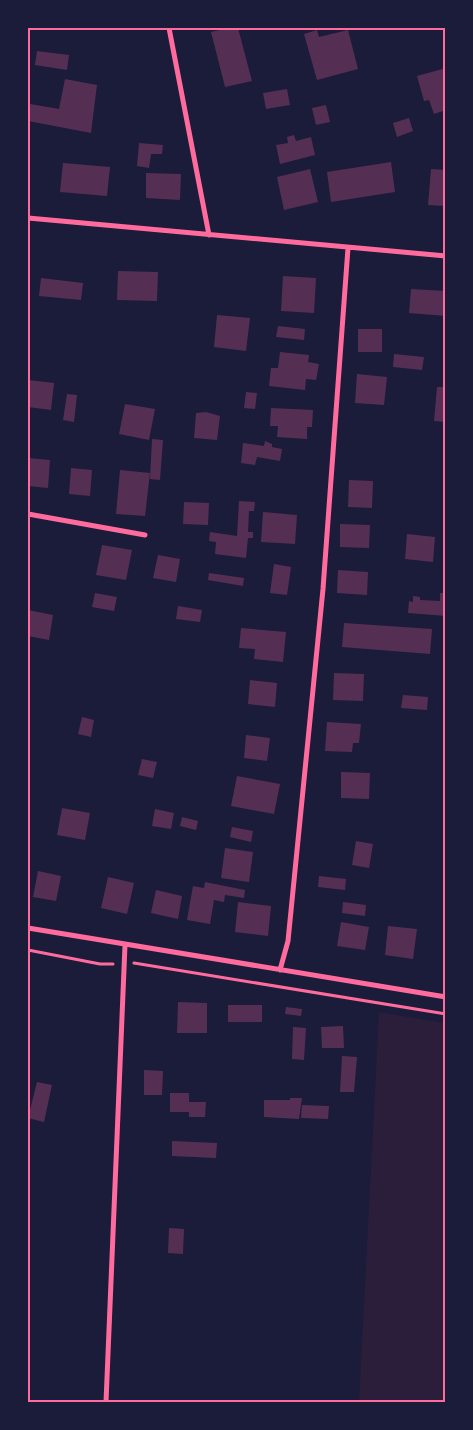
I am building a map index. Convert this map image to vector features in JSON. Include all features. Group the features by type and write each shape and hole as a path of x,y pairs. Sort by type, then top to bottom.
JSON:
{"street":[{"path":"169,28 209,235"},
{"path":"28,218 446,256"},
{"path":"280,970 288,941 323,589 348,248"},
{"path":"28,514 145,535"},
{"path":"28,928 446,997"},
{"path":"106,1402 125,944"}],"path":[{"path":"28,950 100,964 141,963 446,1014"}],"shaded area":[{"path":"379,1012 445,1023 445,1402 359,1402"}],"building":[{"path":"238,28 252,81 225,87 211,32"},
{"path":"317,30 319,37 348,30 358,69 317,80 304,34"},
{"path":"37,51 69,55 67,70 35,65"},
{"path":"446,68 446,110 434,114 429,100 424,101 417,76"},
{"path":"65,79 97,85 91,133 28,121 30,104 59,109"},
{"path":"287,89 290,105 266,109 263,93"},
{"path":"326,105 330,122 316,125 312,108"},
{"path":"409,118 413,131 397,137 393,123"},
{"path":"294,135 296,141 311,137 315,155 280,164 276,145 288,143 287,137"},
{"path":"139,143 163,145 162,154 151,154 149,168 137,166"},
{"path":"391,162 395,192 331,202 327,172"},
{"path":"63,163 110,167 107,196 60,192"},
{"path":"310,169 318,202 284,210 277,177"},
{"path":"431,169 446,170 446,206 428,205"},
{"path":"146,173 181,174 180,200 146,198"},
{"path":"118,271 158,272 157,301 117,300"},
{"path":"283,276 316,278 314,313 281,311"},
{"path":"41,278 83,283 81,300 39,296"},
{"path":"411,289 446,291 446,316 409,313"},
{"path":"217,315 250,318 246,351 214,347"},
{"path":"278,326 305,329 304,340 276,337"},
{"path":"358,329 382,329 382,352 358,352"},
{"path":"280,352 309,355 308,362 319,364 316,380 306,379 305,390 269,386 271,368 278,368"},
{"path":"394,354 424,357 422,370 393,367"},
{"path":"357,374 387,377 384,405 355,403"},
{"path":"28,380 54,383 51,410 28,407"},
{"path":"437,387 446,387 446,422 434,421"},
{"path":"246,392 257,393 255,409 244,408"},
{"path":"67,394 77,395 74,422 63,420"},
{"path":"125,404 155,409 149,440 119,434"},
{"path":"271,408 313,410 312,427 307,427 307,439 277,437 278,426 270,426"},
{"path":"206,412 220,416 217,440 194,438 196,413"},
{"path":"152,439 163,440 160,480 150,479"},
{"path":"265,441 272,444 272,447 282,449 280,461 257,457 255,465 241,463 243,443 264,446"},
{"path":"28,458 50,460 48,488 28,486"},
{"path":"71,468 92,470 90,496 69,494"},
{"path":"120,470 150,473 145,516 116,514"},
{"path":"349,480 373,481 372,508 348,507"},
{"path":"239,501 255,502 254,511 249,511 248,532 253,532 253,538 248,538 246,558 215,554 216,542 209,541 210,532 237,536"},
{"path":"184,502 209,503 208,525 183,524"},
{"path":"263,512 297,515 295,544 261,542"},
{"path":"340,524 370,525 369,548 340,547"},
{"path":"407,534 435,537 433,562 405,559"},
{"path":"102,545 132,550 126,580 96,575"},
{"path":"158,555 180,559 176,582 153,578"},
{"path":"274,564 291,567 287,595 270,593"},
{"path":"338,570 368,572 367,595 337,593"},
{"path":"209,573 244,578 243,586 208,580"},
{"path":"95,593 117,597 114,611 92,607"},
{"path":"440,593 446,593 446,616 408,613 409,601 413,602 413,596 420,597 420,600 440,601"},
{"path":"178,606 202,610 200,622 176,619"},
{"path":"28,610 53,615 49,640 28,636"},
{"path":"344,623 432,629 430,654 342,647"},
{"path":"241,628 286,632 283,662 254,659 255,649 239,648"},
{"path":"334,673 364,674 363,701 333,700"},
{"path":"250,680 277,683 275,707 248,704"},
{"path":"403,695 428,697 427,710 401,708"},
{"path":"82,717 94,720 91,737 78,734"},
{"path":"327,722 361,724 359,743 353,743 352,752 325,751"},
{"path":"246,735 270,738 267,761 244,758"},
{"path":"142,759 157,762 153,778 138,775"},
{"path":"341,772 370,773 369,799 341,798"},
{"path":"237,776 280,784 274,814 231,806"},
{"path":"62,808 90,813 85,840 57,835"},
{"path":"155,809 174,813 171,829 152,826"},
{"path":"182,817 198,821 196,830 180,826"},
{"path":"232,827 253,831 251,842 230,837"},
{"path":"356,841 373,844 369,868 352,865"},
{"path":"225,848 253,852 249,882 221,878"},
{"path":"38,871 61,876 56,901 33,897"},
{"path":"319,876 346,879 345,890 318,887"},
{"path":"108,877 134,883 127,914 101,908"},
{"path":"205,882 245,890 244,898 225,895 224,902 214,900 210,924 187,920 193,886 204,888"},
{"path":"156,890 182,896 178,919 151,913"},
{"path":"238,902 271,906 268,936 235,932"},
{"path":"343,902 366,905 365,916 342,913"},
{"path":"341,922 369,927 365,950 337,946"},
{"path":"388,926 417,929 413,959 385,955"},
{"path":"178,1002 207,1003 207,1033 177,1033"},
{"path":"228,1005 262,1005 262,1022 228,1022"},
{"path":"286,1007 302,1009 301,1016 285,1014"},
{"path":"343,1026 344,1048 322,1048 321,1027"},
{"path":"293,1027 306,1028 304,1060 292,1059"},
{"path":"342,1056 357,1057 354,1092 340,1092"},
{"path":"144,1070 163,1071 162,1095 144,1095"},
{"path":"37,1082 52,1085 44,1122 28,1118"},
{"path":"170,1093 189,1093 189,1102 206,1102 205,1117 189,1117 189,1112 170,1112"},
{"path":"290,1098 302,1098 299,1119 264,1117 264,1100 290,1100"},
{"path":"302,1105 329,1106 328,1119 301,1118"},
{"path":"172,1141 217,1143 216,1158 172,1156"},
{"path":"169,1228 184,1229 183,1254 168,1253"}]}
